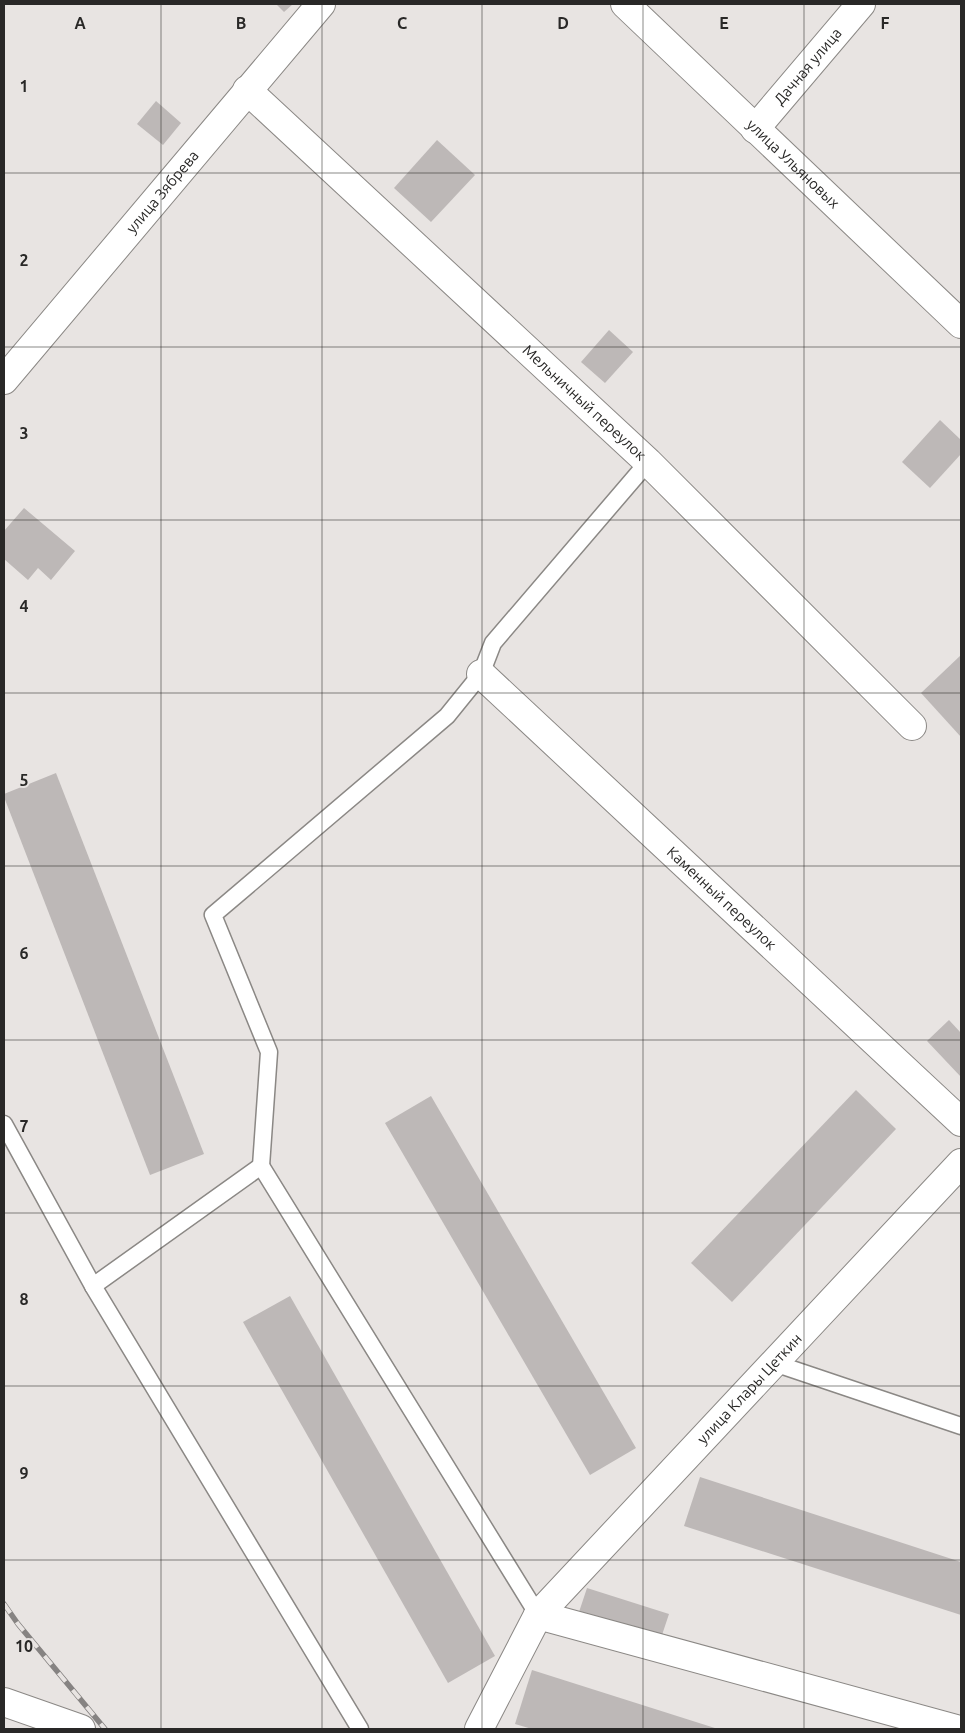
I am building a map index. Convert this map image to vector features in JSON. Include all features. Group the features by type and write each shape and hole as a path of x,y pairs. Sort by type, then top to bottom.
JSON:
{"street":[{"name":"улица Зябрева","path":"4,380 321,4"},
{"name":"улица Ульяновых","path":"625,4 961,324"},
{"name":"Дачная улица","path":"755,129 861,4"},
{"name":"Мельничный переулок","path":"247,90 648,462 912,726"},
{"name":"Каменный переулок","path":"481,674 961,1122"},
{"name":"улица Клары Цеткин","path":"479,1729 538,1615 961,1163"},
{"path":"538,1615 956,1729"},
{"path":"4,1702 81,1729"}],"lane":[{"path":"538,1615 260,1166 269,1052 213,915 447,716 481,674 493,643 648,462"},
{"path":"4,1124 93,1286 360,1729"},
{"path":"93,1286 260,1166"},
{"path":"774,1363 961,1426"}],"building":[{"path":"276,4 293,4 284,12"},
{"path":"156,101 181,123 163,145 137,124"},
{"path":"437,140 475,175 431,222 394,188"},
{"path":"609,330 633,352 605,383 581,362"},
{"path":"940,420 961,440 961,454 930,488 902,462"},
{"path":"24,508 75,551 51,580 38,568 28,580 4,559 4,531"},
{"path":"961,655 961,737 921,693"},
{"path":"56,773 204,1154 150,1175 4,797 4,794"},
{"path":"949,1020 961,1033 961,1077 927,1041"},
{"path":"856,1090 896,1129 732,1302 691,1263"},
{"path":"431,1096 636,1448 590,1475 385,1123"},
{"path":"290,1296 495,1656 448,1683 243,1322"},
{"path":"700,1477 961,1562 961,1615 684,1526"},
{"path":"587,1588 669,1614 660,1641 578,1615"},
{"path":"532,1670 718,1729 532,1729 515,1724"}],"railway":[{"path":"4,1604 18,1624 105,1729"}]}
